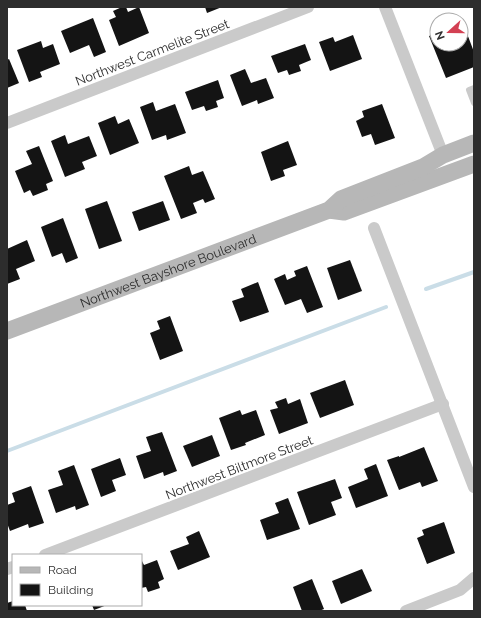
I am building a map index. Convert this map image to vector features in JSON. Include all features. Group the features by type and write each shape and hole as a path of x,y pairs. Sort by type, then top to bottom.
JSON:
{"main road":[{"name":"Northwest Bayshore Boulevard","path":"7,331 329,210 341,199 423,167 443,155 474,143"},
{"name":"Northwest Bayshore Boulevard","path":"329,210 344,212 474,164"}],"street":[{"name":"Northwest Carmelite Street","path":"7,123 308,7"},
{"path":"385,7 443,155"},
{"path":"374,228 474,487"},
{"name":"Northwest Biltmore Street","path":"48,554 443,404"},
{"path":"406,611 460,590 474,578"}],"lane":[{"path":"474,88 469,90 474,103"}],"building":[{"path":"126,7 128,12 139,7 149,33 119,46 109,20 116,17 113,11"},
{"path":"205,7 222,7 207,13"},
{"path":"93,18 106,52 94,57 89,45 70,53 61,31"},
{"path":"353,35 362,59 330,71 319,42 333,37 335,42"},
{"path":"469,39 474,52 474,67 446,78 435,52 469,52"},
{"path":"41,41 43,48 53,44 60,64 40,72 42,77 29,82 17,50"},
{"path":"305,44 311,60 299,65 301,71 289,75 287,70 278,73 271,56"},
{"path":"9,59 19,83 7,88 7,60"},
{"path":"245,69 251,83 266,78 274,98 258,104 257,100 242,106 230,75"},
{"path":"218,80 224,98 216,101 218,107 206,111 204,106 192,110 185,92"},
{"path":"153,102 156,111 175,104 186,133 167,140 166,135 152,140 140,107"},
{"path":"382,104 395,138 375,145 371,134 362,137 356,121 364,117 362,111"},
{"path":"115,116 118,124 129,119 139,143 110,155 98,123"},
{"path":"65,135 68,144 89,136 97,156 82,162 85,169 65,177 51,141"},
{"path":"288,141 297,165 283,170 285,176 271,181 261,152"},
{"path":"39,146 53,181 46,184 48,190 33,196 30,190 24,193 15,171 32,164 26,151"},
{"path":"189,166 192,175 203,171 215,199 205,203 203,199 193,203 197,213 181,219 164,176"},
{"path":"107,201 122,241 99,249 85,209"},
{"path":"163,201 170,220 139,231 132,212"},
{"path":"63,218 78,258 66,263 62,253 52,257 41,227"},
{"path":"27,240 35,261 16,269 20,279 7,284 7,249"},
{"path":"350,260 362,291 338,300 327,268"},
{"path":"307,266 323,307 307,313 301,299 285,305 274,279 285,274 287,280 296,276 294,271"},
{"path":"258,282 269,312 240,322 232,301 244,297 241,289"},
{"path":"170,316 183,351 160,360 150,333 160,329 157,321"},
{"path":"345,380 354,405 320,418 310,393"},
{"path":"286,398 288,404 300,399 308,423 279,434 270,410 278,408 275,402"},
{"path":"240,410 242,415 256,410 265,435 245,443 246,445 231,450 219,418"},
{"path":"162,432 177,471 164,476 163,472 144,479 136,456 151,451 146,437"},
{"path":"212,435 220,456 192,467 183,446"},
{"path":"424,447 438,481 422,487 420,482 399,490 387,460"},
{"path":"120,458 126,475 112,480 116,491 101,497 91,469"},
{"path":"376,464 388,496 356,508 348,487 368,479 364,469"},
{"path":"74,465 89,505 76,510 75,506 56,513 48,490 63,485 58,471"},
{"path":"335,479 342,498 331,502 336,515 309,525 297,492"},
{"path":"31,486 44,523 29,528 28,524 10,531 7,523 7,505 15,502 12,493"},
{"path":"288,498 300,529 267,540 260,520 279,513 275,503"},
{"path":"444,522 455,553 427,564 417,538 424,535 422,530"},
{"path":"199,531 210,557 178,570 170,551 189,544 186,537"},
{"path":"157,560 164,579 158,582 160,588 148,592 146,587 142,588 142,561 144,565"},
{"path":"362,569 372,591 341,604 332,581"},
{"path":"312,579 324,609 319,611 302,611 293,587"},
{"path":"12,601 12,606 25,606 27,611 7,611 7,603"},
{"path":"92,606 104,606 94,610"}],"waterway":[{"path":"426,289 474,272"},
{"path":"7,451 386,307"}]}
